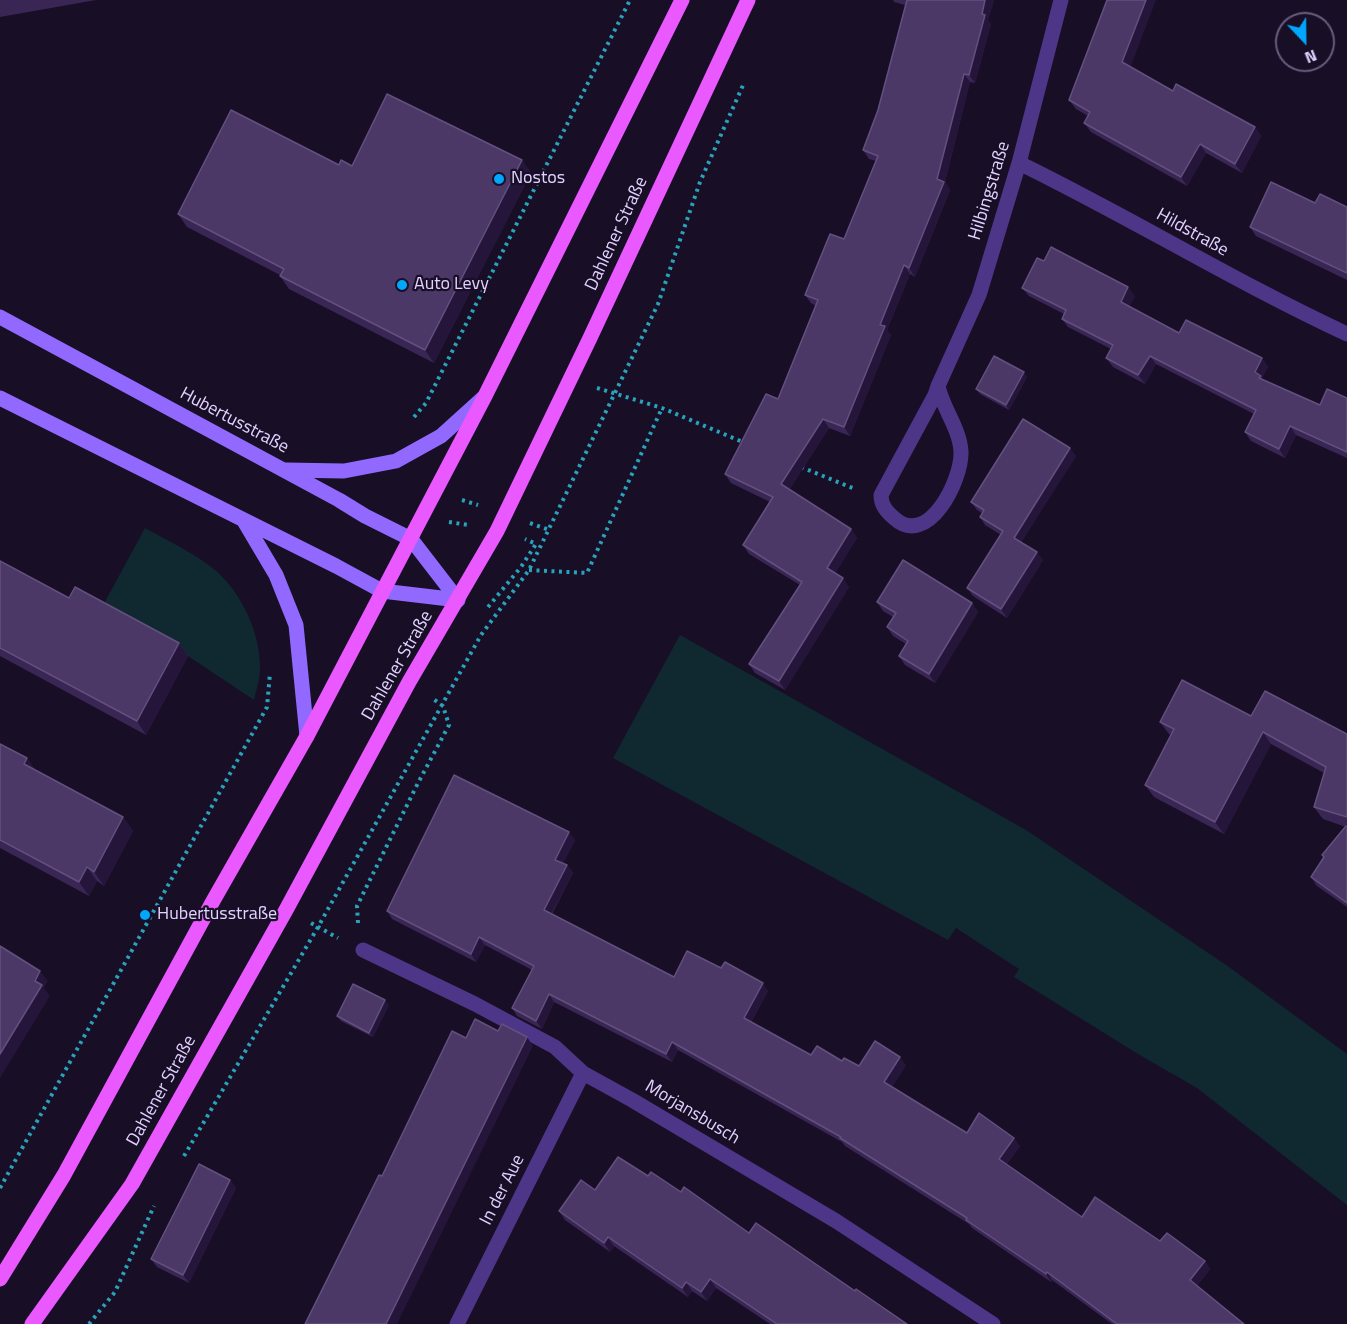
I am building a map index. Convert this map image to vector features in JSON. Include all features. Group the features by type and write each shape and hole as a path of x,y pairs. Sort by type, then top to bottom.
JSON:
{"main road":[{"path":"0,1279 64,1175 213,902 307,736 485,396 682,0"},
{"name":"Dahlener Straße","path":"32,1324 132,1184 286,910 409,682 506,513 748,0"},
{"name":"Hubertusstraße","path":"0,317 411,539 458,600"},
{"path":"283,469 344,471 396,461 441,436 485,396"},
{"path":"0,398 382,591 458,600"},
{"path":"244,521 276,575 296,625 307,736"}],"street":[{"name":"Hilbingstraße","path":"881,500 881,495 938,386 979,295 1019,164 1062,0"},
{"name":"Hildstraße","path":"1019,164 1060,183 1281,303 1347,334"},
{"path":"881,500 898,522 905,526 919,526 933,516 955,481 960,467 961,449 938,386"},
{"name":"Morjansbusch","path":"363,950 475,1004 555,1047 583,1073 836,1221 993,1324"},
{"name":"In der Aue","path":"457,1324 583,1073"}],"path":[{"path":"411,419 426,403 630,0"},
{"path":"181,1160 318,927 481,635 530,570 658,304 700,182 747,75"},
{"path":"570,379 662,408 747,444"},
{"path":"530,570 587,573 662,408"},
{"path":"790,462 881,500"},
{"path":"435,492 506,513 549,530"},
{"path":"0,1188 267,707 270,672"},
{"path":"363,950 357,906 449,726 442,706"},
{"path":"286,910 363,950"},
{"path":"89,1324 115,1292 157,1201"}],"shaded area":[{"path":"145,528 190,553 216,571 242,603 253,629 259,656 260,673 254,700 188,656 101,609"},
{"path":"680,635 1026,830 1229,967 1347,1054 1347,1205 1197,1088 1014,977 1019,969 956,928 948,940 613,758"}],"building":[{"path":"907,0 985,0 982,14 985,15 969,75 964,74 937,179 944,182 909,268 904,265 880,325 885,326 844,427 823,419 781,484 851,529 827,568 843,578 779,681 749,664 802,582 743,545 773,497 725,474 766,394 778,399 818,300 805,295 830,234 844,239 878,156 863,150 878,110"},
{"path":"1107,0 1146,0 1122,62 1173,91 1176,84 1255,127 1235,164 1200,144 1181,177 1084,123 1090,112 1069,100"},
{"path":"387,94 522,160 425,350 280,276 284,269 178,214 231,110 339,165 341,160 352,166"},
{"path":"1271,182 1315,203 1320,194 1347,207 1347,273 1250,227"},
{"path":"1051,247 1128,287 1121,302 1179,333 1186,320 1262,358 1255,372 1261,376 1259,378 1320,405 1327,389 1347,398 1347,452 1290,426 1279,449 1245,432 1256,410 1150,356 1138,375 1106,358 1113,345 1062,319 1066,310 1022,288 1037,258 1044,261"},
{"path":"994,356 1024,372 1006,405 976,389"},
{"path":"1023,419 1070,448 1014,538 1037,552 1001,609 967,588 1003,531 980,517 984,510 971,502"},
{"path":"903,560 972,603 929,674 899,656 908,641 887,627 896,613 877,602"},
{"path":"0,561 69,598 75,587 179,643 137,721 0,648"},
{"path":"1182,680 1251,716 1265,691 1347,734 1347,817 1314,807 1326,767 1263,732 1215,822 1145,785 1174,729 1160,722"},
{"path":"0,744 27,758 24,764 123,817 94,872 87,867 79,882 0,840"},
{"path":"454,775 569,832 555,860 567,865 544,910 674,977 687,951 721,968 725,962 763,983 744,1018 811,1055 817,1046 842,1061 844,1058 859,1066 875,1041 900,1057 884,1082 967,1133 979,1113 1014,1138 999,1159 1082,1217 1095,1197 1160,1241 1167,1233 1205,1261 1190,1280 1244,1324 1117,1324 1047,1272 1046,1274 966,1220 967,1218 841,1137 672,1042 666,1054 549,994 536,1021 512,1008 534,966 479,937 471,954 387,911"},
{"path":"1346,826 1347,903 1311,877 1324,857 1322,855"},
{"path":"0,946 40,971 35,981 42,985 0,1054"},
{"path":"353,984 385,1000 369,1033 337,1016"},
{"path":"475,1019 498,1031 502,1024 527,1037 386,1324 305,1324 379,1175 382,1176 452,1031 466,1038"},
{"path":"618,1157 648,1176 651,1172 681,1192 684,1187 749,1233 756,1223 907,1324 777,1324 710,1279 701,1292 686,1282 682,1288 608,1237 604,1243 559,1211 581,1180 595,1190"},
{"path":"199,1164 230,1180 183,1275 151,1259"}],"place":[{"name":"Nostos","path":"499,179"},
{"name":"Auto Levy","path":"402,285"},
{"name":"Hubertusstraße","path":"145,915"}]}
